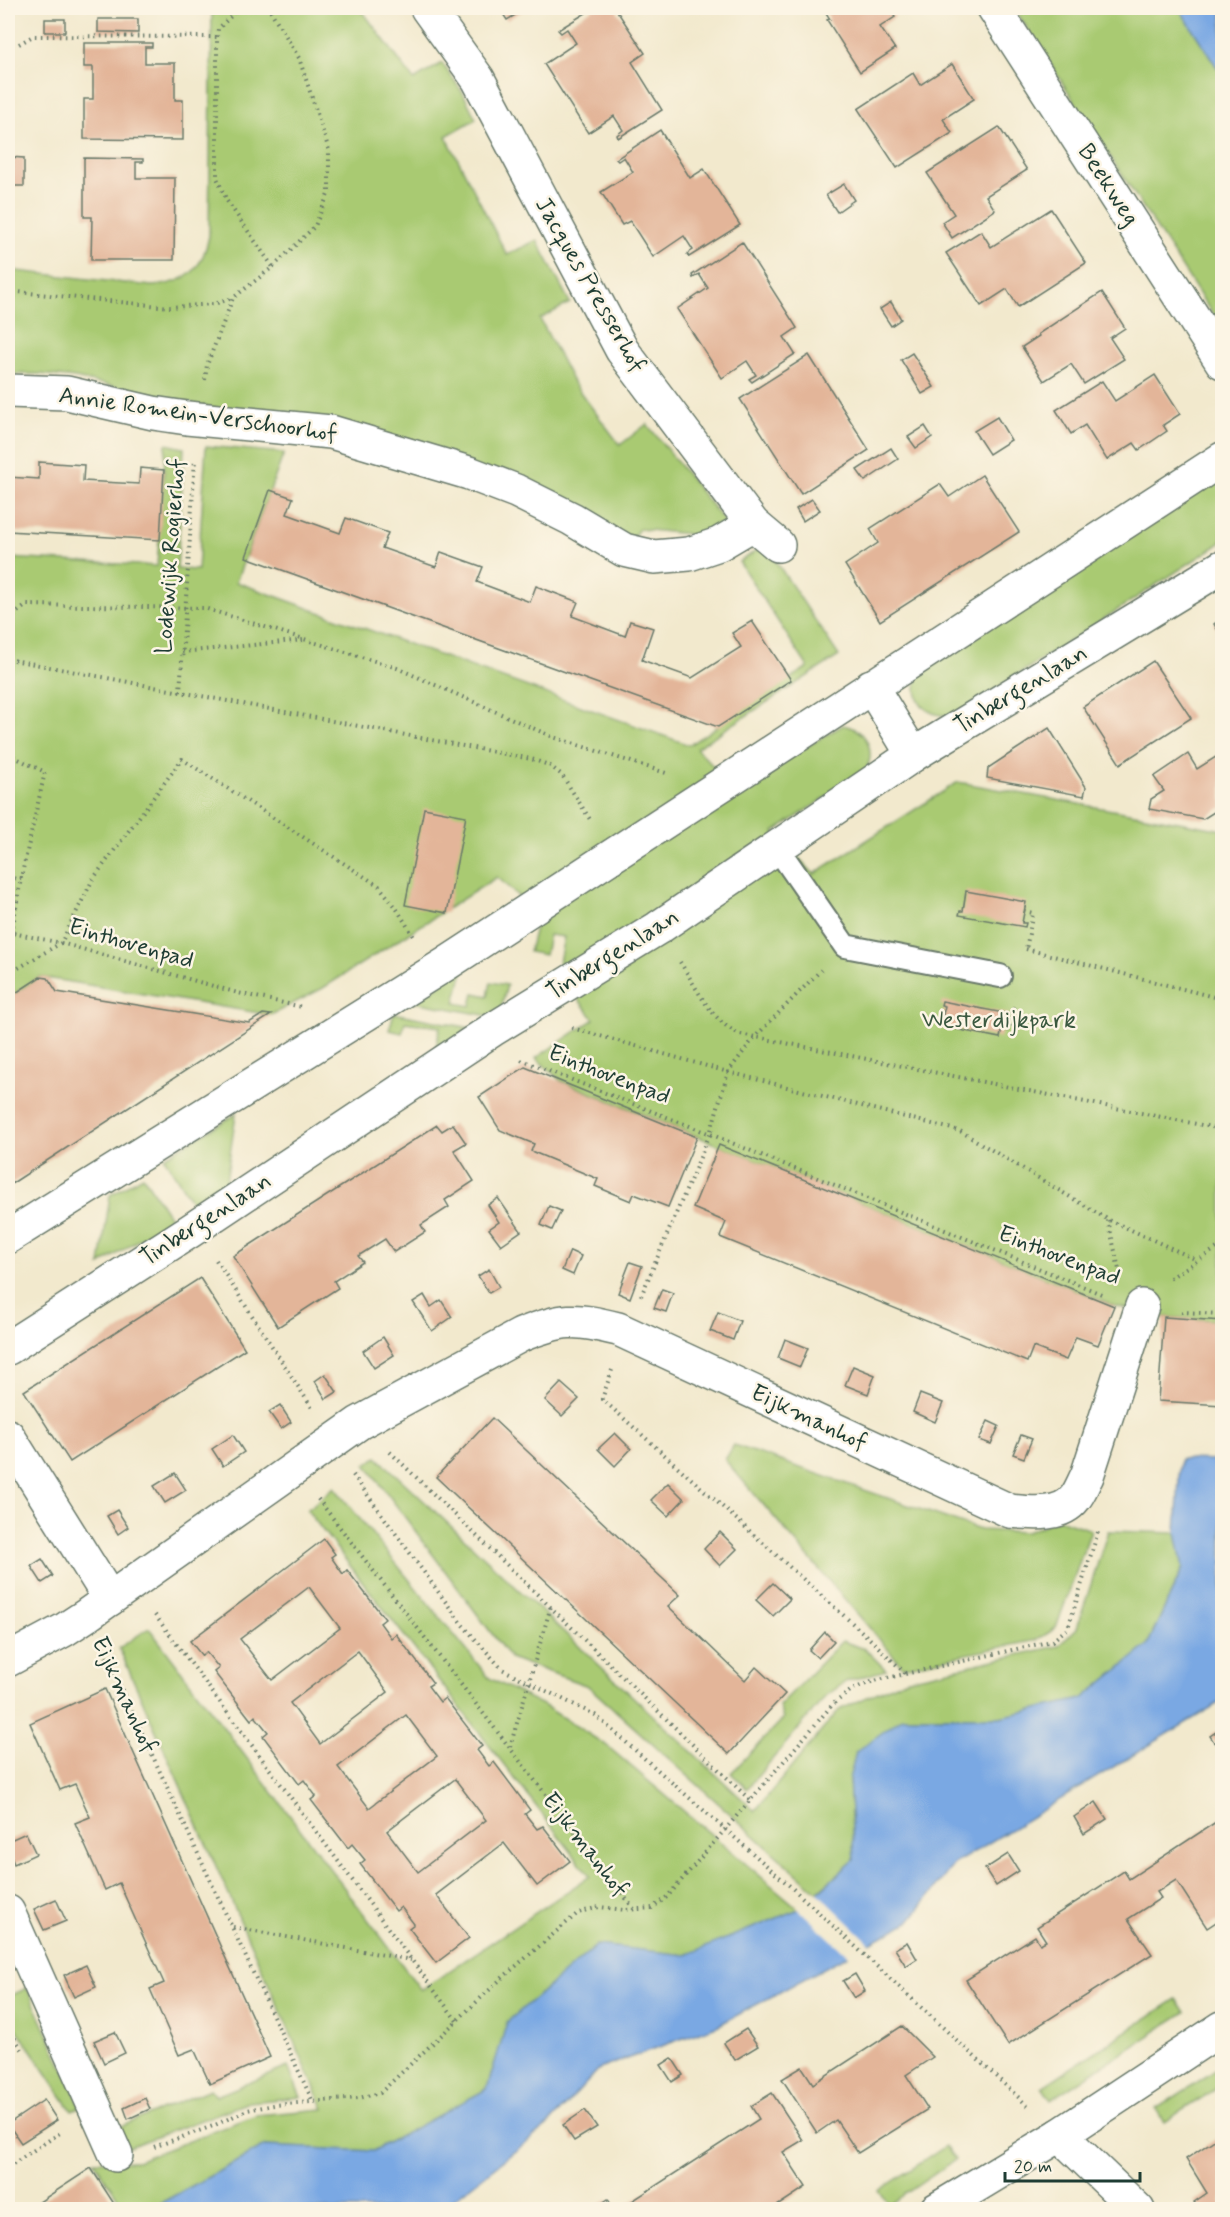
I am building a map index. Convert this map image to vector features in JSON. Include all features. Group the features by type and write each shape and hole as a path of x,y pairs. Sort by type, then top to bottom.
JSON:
{"street":[{"name":"Jacques Presserhof","path":"426,8 477,79 622,350 753,524 778,545"},
{"name":"Beekweg","path":"994,8 1222,362"},
{"name":"Annie Romein-Verschoorhof","path":"8,391 67,393 153,413 331,432 442,465 516,491 572,519 624,550 654,557 689,554 719,544 753,524"},
{"path":"8,1237 446,964 1222,459"},
{"name":"Tinbergenlaan","path":"8,1348 195,1228 492,1030 658,928 778,849 913,755 1222,567"},
{"path":"872,686 913,755"},
{"name":"Eijkmanhof","path":"8,1660 64,1630 110,1600 359,1423 521,1335 546,1325 572,1320 591,1322 625,1333 1010,1511 1035,1513 1058,1510 1074,1500 1087,1476 1135,1304"},
{"name":"Eijkmanhof","path":"8,1436 110,1600"},
{"path":"8,1912 117,2155"},
{"path":"936,2210 1060,2135 1222,2028"},
{"path":"1060,2135 1138,2210"}],"lane":[{"path":"778,849 844,946 1000,975"}],"path":[{"path":"239,8 218,28 217,178 227,201 273,267"},
{"path":"8,291 170,307 214,304 233,298 273,267 315,226 329,192 329,150 299,58 269,8"},
{"path":"19,44 33,36 217,37"},
{"name":"Lodewijk Rogierhof","path":"180,692 198,418 207,366 233,298"},
{"path":"8,619 27,605 204,608 397,668 553,737 672,775"},
{"path":"182,652 307,639"},
{"path":"8,754 45,772 10,932"},
{"path":"8,974 61,943 93,879 182,759 379,886 395,906 420,946"},
{"path":"8,879 21,878"},
{"name":"Einthovenpad","path":"10,932 61,943 238,993 305,1007"},
{"path":"844,946 754,1038 728,1072 710,1134 625,1333 602,1399 869,1638 906,1674"},
{"path":"1026,949 1222,999"},
{"path":"568,1027 728,1072 960,1131 1107,1220 1197,1260"},
{"name":"Einthovenpad","path":"492,1030 510,1055 1104,1295 1167,1311 1222,1314"},
{"path":"1107,1220 1135,1304"},
{"path":"195,1228 359,1486 461,1623 502,1669 595,1715 791,1887 1060,2135"},
{"path":"1165,1281 1222,1245"},
{"path":"359,1423 750,1800"},
{"name":"Eijkmanhof","path":"294,1467 634,1910"},
{"path":"8,2167 72,2126 96,2152 117,2155 143,2151 213,2126 247,2110 274,2105 359,2098 380,2093 501,1979 578,1913 599,1907 634,1910 652,1908 667,1897 833,1704 853,1689 874,1681 1052,1641 1068,1628 1098,1536 1103,1499 1087,1476"},
{"path":"110,1600 411,1959 457,2021"},
{"name":"Eijkmanhof","path":"110,1600 232,1927 313,2102"},
{"path":"510,1748 551,1606"},
{"path":"232,1927 411,1959"},
{"path":"8,2028 27,2057"}],"green space":[{"path":"212,8 360,8 414,80 442,63 463,93 476,119 446,136 507,255 537,240 570,303 540,319 574,384 620,445 647,424 728,526 691,544 689,534 639,529 632,538 209,407 75,378 40,374 8,374 8,270 152,286 184,278 191,273 202,258 209,236"},
{"path":"1014,8 1179,8 1222,75 1222,329"},
{"name":"Westerdijkpark","path":"166,444 184,448 177,569 198,570 206,446 284,453 236,582 689,745 808,667 739,562 765,545 839,656 696,748 735,789 843,725 858,731 863,736 870,755 866,771 774,832 814,874 958,782 1222,830 1222,1321 1164,1317 1114,1306 561,1081 536,1058 594,1019 557,972 564,937 549,935 545,955 529,952 537,919 540,916 497,877 323,988 271,1015 40,977 8,998 8,558 157,566"},
{"path":"1222,474 1222,542 957,714 938,714 923,707 916,692 919,673"},
{"path":"464,967 455,1003 471,1006 474,993 488,996 491,982 507,985 501,1009 489,1016 415,1002"},
{"path":"394,1013 470,1028 435,1052 440,1027 405,1022 402,1033 389,1030"},
{"path":"236,1114 225,1188 194,1206 164,1157"},
{"path":"143,1176 171,1219 100,1265 110,1195"},
{"path":"734,1445 980,1530 1026,1532 1059,1519 1091,1530 1056,1628 1037,1640 903,1667 725,1460"},
{"path":"377,1457 755,1811 839,1710 904,1680 1058,1646 1077,1628 1108,1531 1176,1533 1183,1567 1147,1646 1082,1699 1000,1717 903,1717 849,1780 854,1860 817,1892 588,1686 510,1658 366,1465"},
{"path":"334,1487 489,1678 543,1705 606,1745 799,1909 686,1955 597,1945 508,2022 487,2089 373,2151 265,2146 148,2210 125,2209 94,2161 137,2161 256,2115 324,2109 119,1648 149,1628 421,1990 590,1876 307,1510"},
{"path":"842,1641 865,1649 886,1670 847,1681 827,1695 747,1789 731,1773 783,1719 779,1706"},
{"path":"27,1988 81,2107 72,2111 8,2016 8,1997"},
{"path":"1176,1999 1185,2012 1051,2100 1042,2087"},
{"path":"1222,2066 1222,2085 1164,2122 1156,2109"},
{"path":"288,2067 301,2097 249,2102 124,2149 112,2130 210,2089 216,2096"},
{"path":"946,2146 955,2160 889,2205 879,2191"}],"water":[{"path":"1179,8 1222,8 1222,75"},
{"path":"1180,1459 1222,1460 1222,1701 954,1864 909,1922 719,2025 599,2069 547,2126 441,2209 148,2210 265,2146 373,2151 487,2089 507,2022 597,1945 686,1955 799,1909 854,1860 849,1779 856,1752 903,1717 1000,1717 1082,1699 1147,1646 1183,1568 1176,1533"}],"pier":[{"path":"815,1890 872,1945 850,1957 796,1907"}],"building":[{"path":"499,8 527,8 507,20"},
{"path":"594,8 615,8 645,53 632,62 662,110 618,138 617,135 623,130 614,116 588,133 544,64 576,43 567,29 561,33 558,30"},
{"path":"823,8 897,8 891,11 895,17 880,27 895,49 860,72 827,20 830,19"},
{"path":"45,19 65,19 65,32 45,32"},
{"path":"98,19 138,19 138,33 98,32"},
{"path":"84,43 152,43 152,47 145,47 145,63 175,63 175,100 183,100 183,140 84,139 84,99 93,99 93,67 84,67"},
{"path":"952,64 974,99 943,119 952,133 897,168 858,109 913,73 920,85"},
{"path":"999,127 1027,170 986,196 995,210 952,238 942,222 954,214 927,173"},
{"path":"660,130 690,178 704,169 740,225 689,257 687,254 693,250 684,236 653,257 630,221 622,225 601,192 633,172 624,157 618,161 616,159"},
{"path":"8,157 24,158 24,186 8,186"},
{"path":"84,158 143,159 143,162 136,162 136,178 175,178 174,260 91,260 92,217 84,217"},
{"path":"844,184 854,200 837,212 826,195"},
{"path":"1051,209 1086,263 1018,307 1007,289 981,306 946,253 981,231 991,247"},
{"path":"742,242 797,328 784,337 795,354 752,382 749,379 756,375 747,361 722,378 677,309 708,288 699,274 693,278 692,275"},
{"path":"1102,292 1125,328 1110,338 1124,359 1084,384 1071,364 1044,381 1022,347"},
{"path":"891,302 901,319 891,326 880,309"},
{"path":"912,353 934,387 922,394 901,360"},
{"path":"809,355 869,450 801,494 740,399"},
{"path":"1155,375 1180,414 1163,425 1167,431 1139,450 1134,443 1107,460 1085,425 1071,434 1056,410 1102,381 1115,401"},
{"path":"997,417 1011,440 989,454 974,431"},
{"path":"925,426 932,437 916,448 908,437"},
{"path":"891,448 898,459 865,481 857,470"},
{"path":"39,462 84,465 83,481 139,484 140,468 164,470 160,540 8,531 8,477 39,479"},
{"path":"982,475 1019,532 880,621 845,565 878,543 870,529 940,484 949,497"},
{"path":"270,490 293,498 287,514 340,533 346,518 388,533 382,548 436,567 441,552 483,567 477,582 530,602 536,586 578,602 572,616 625,636 630,621 653,628 642,660 692,678 741,647 732,633 752,621 791,680 718,727 246,557"},
{"path":"812,499 820,510 803,521 796,509"},
{"path":"1222,618 1222,638 1214,624"},
{"path":"1153,661 1191,718 1120,764 1083,707"},
{"path":"1049,728 1086,787 1084,796 987,778 988,768"},
{"path":"1222,753 1222,807 1203,819 1149,809 1151,799 1164,791 1154,777 1188,754 1197,769"},
{"path":"424,808 466,816 447,913 405,905"},
{"path":"966,891 1026,902 1022,923 1026,923 1025,927 959,915 960,911 963,911"},
{"path":"40,977 48,978 57,992 249,1023 263,1014 271,1015 8,1186 8,998"},
{"path":"942,1001 1009,1014 1008,1018 1004,1017 1000,1038 940,1026 945,1006 941,1005"},
{"path":"525,1067 697,1137 668,1207 634,1194 631,1201 595,1186 598,1179 531,1151 534,1144 500,1130 479,1097"},
{"path":"453,1124 466,1143 454,1150 474,1181 445,1200 449,1207 421,1225 425,1232 394,1252 385,1239 358,1256 363,1262 334,1281 338,1288 278,1327 233,1256 437,1125 442,1131"},
{"path":"719,1145 1114,1306 1098,1345 1076,1337 1066,1360 1033,1347 1027,1362 720,1237 726,1222 693,1208"},
{"path":"498,1198 521,1231 501,1245 489,1229 499,1222 488,1205"},
{"path":"549,1206 561,1211 552,1230 541,1225"},
{"path":"570,1251 581,1256 573,1275 562,1270"},
{"path":"630,1262 642,1266 630,1298 618,1293"},
{"path":"489,1269 499,1287 489,1293 478,1276"},
{"path":"200,1278 245,1349 70,1462 24,1391"},
{"path":"662,1289 673,1293 666,1312 654,1308"},
{"path":"424,1295 431,1307 441,1300 452,1317 432,1331 413,1302"},
{"path":"718,1312 740,1321 733,1340 710,1331"},
{"path":"1164,1317 1222,1321 1222,1405 1158,1401"},
{"path":"383,1337 394,1355 374,1368 363,1351"},
{"path":"785,1339 808,1348 800,1367 778,1358"},
{"path":"853,1366 875,1375 868,1394 845,1385"},
{"path":"325,1374 337,1392 326,1399 315,1381"},
{"path":"561,1383 579,1399 562,1416 545,1400"},
{"path":"920,1394 943,1403 935,1422 913,1412"},
{"path":"280,1405 291,1422 281,1429 269,1412"},
{"path":"492,1418 680,1595 668,1606 745,1680 756,1667 785,1694 729,1754 436,1477"},
{"path":"988,1421 999,1426 991,1444 979,1440"},
{"path":"615,1433 631,1449 615,1466 598,1449"},
{"path":"233,1435 244,1452 223,1466 212,1449"},
{"path":"1021,1435 1032,1439 1024,1458 1013,1454"},
{"path":"175,1473 186,1490 165,1503 154,1486"},
{"path":"668,1483 684,1499 668,1516 651,1500"},
{"path":"117,1510 128,1527 118,1534 107,1516"},
{"path":"720,1532 737,1549 720,1566 704,1549"},
{"path":"324,1539 335,1554 331,1557 343,1574 347,1570 385,1619 380,1623 391,1638 396,1634 433,1683 428,1686 440,1702 445,1698 482,1746 477,1750 489,1766 494,1762 530,1810 525,1814 537,1829 543,1826 570,1861 537,1886 504,1843 436,1895 469,1938 436,1963 409,1928 414,1924 401,1907 396,1911 360,1864 365,1860 352,1844 348,1848 311,1800 316,1796 304,1780 299,1784 263,1736 268,1732 255,1716 251,1720 214,1672 219,1668 206,1652 202,1656 190,1641","holes":["309,1587 340,1628 272,1680 240,1639","358,1651 388,1692 320,1744 290,1703","406,1715 437,1756 369,1808 338,1767","455,1779 486,1820 418,1872 387,1831"]},
{"path":"42,1559 53,1576 42,1583 31,1566"},
{"path":"773,1583 790,1599 773,1616 756,1600"},
{"path":"825,1632 834,1641 818,1658 809,1650"},
{"path":"105,1689 270,2057 210,2084 194,2049 179,2055 150,1989 164,1983 119,1883 105,1890 75,1823 90,1817 75,1784 60,1790 30,1723"},
{"path":"1222,1728 1222,1754 1210,1736"},
{"path":"1096,1802 1107,1819 1084,1834 1074,1817"},
{"path":"1222,1818 1222,1918 1207,1928 1176,1880 1157,1892 1161,1898 1128,1919 1152,1954 1008,2045 966,1980 1035,1936 1040,1944 1046,1941 1037,1927 1124,1871 1129,1879"},
{"path":"26,1833 36,1854 14,1864 8,1849 8,1841"},
{"path":"1008,1854 1019,1871 996,1886 985,1869"},
{"path":"56,1899 66,1921 44,1930 34,1909"},
{"path":"907,1942 917,1959 906,1966 895,1949"},
{"path":"86,1965 96,1987 74,1997 64,1975"},
{"path":"855,1974 865,1991 854,1998 843,1981"},
{"path":"902,2026 933,2057 906,2075 928,2109 858,2153 836,2120 817,2133 782,2079 802,2067 813,2084"},
{"path":"746,2029 758,2046 735,2060 724,2043"},
{"path":"115,2032 125,2053 104,2063 94,2041"},
{"path":"672,2058 683,2075 672,2082 661,2065"},
{"path":"772,2093 803,2140 783,2152 806,2187 771,2210 633,2210 629,2203 759,2119 751,2106"},
{"path":"145,2098 150,2109 128,2119 124,2108"},
{"path":"44,2100 57,2120 21,2143 8,2124"},
{"path":"585,2110 597,2127 574,2141 563,2125"},
{"path":"1222,2135 1222,2210 1202,2210 1194,2202 1207,2193 1186,2159"},
{"path":"91,2168 118,2210 27,2210"},
{"path":"608,2199 614,2210 592,2210"}]}
